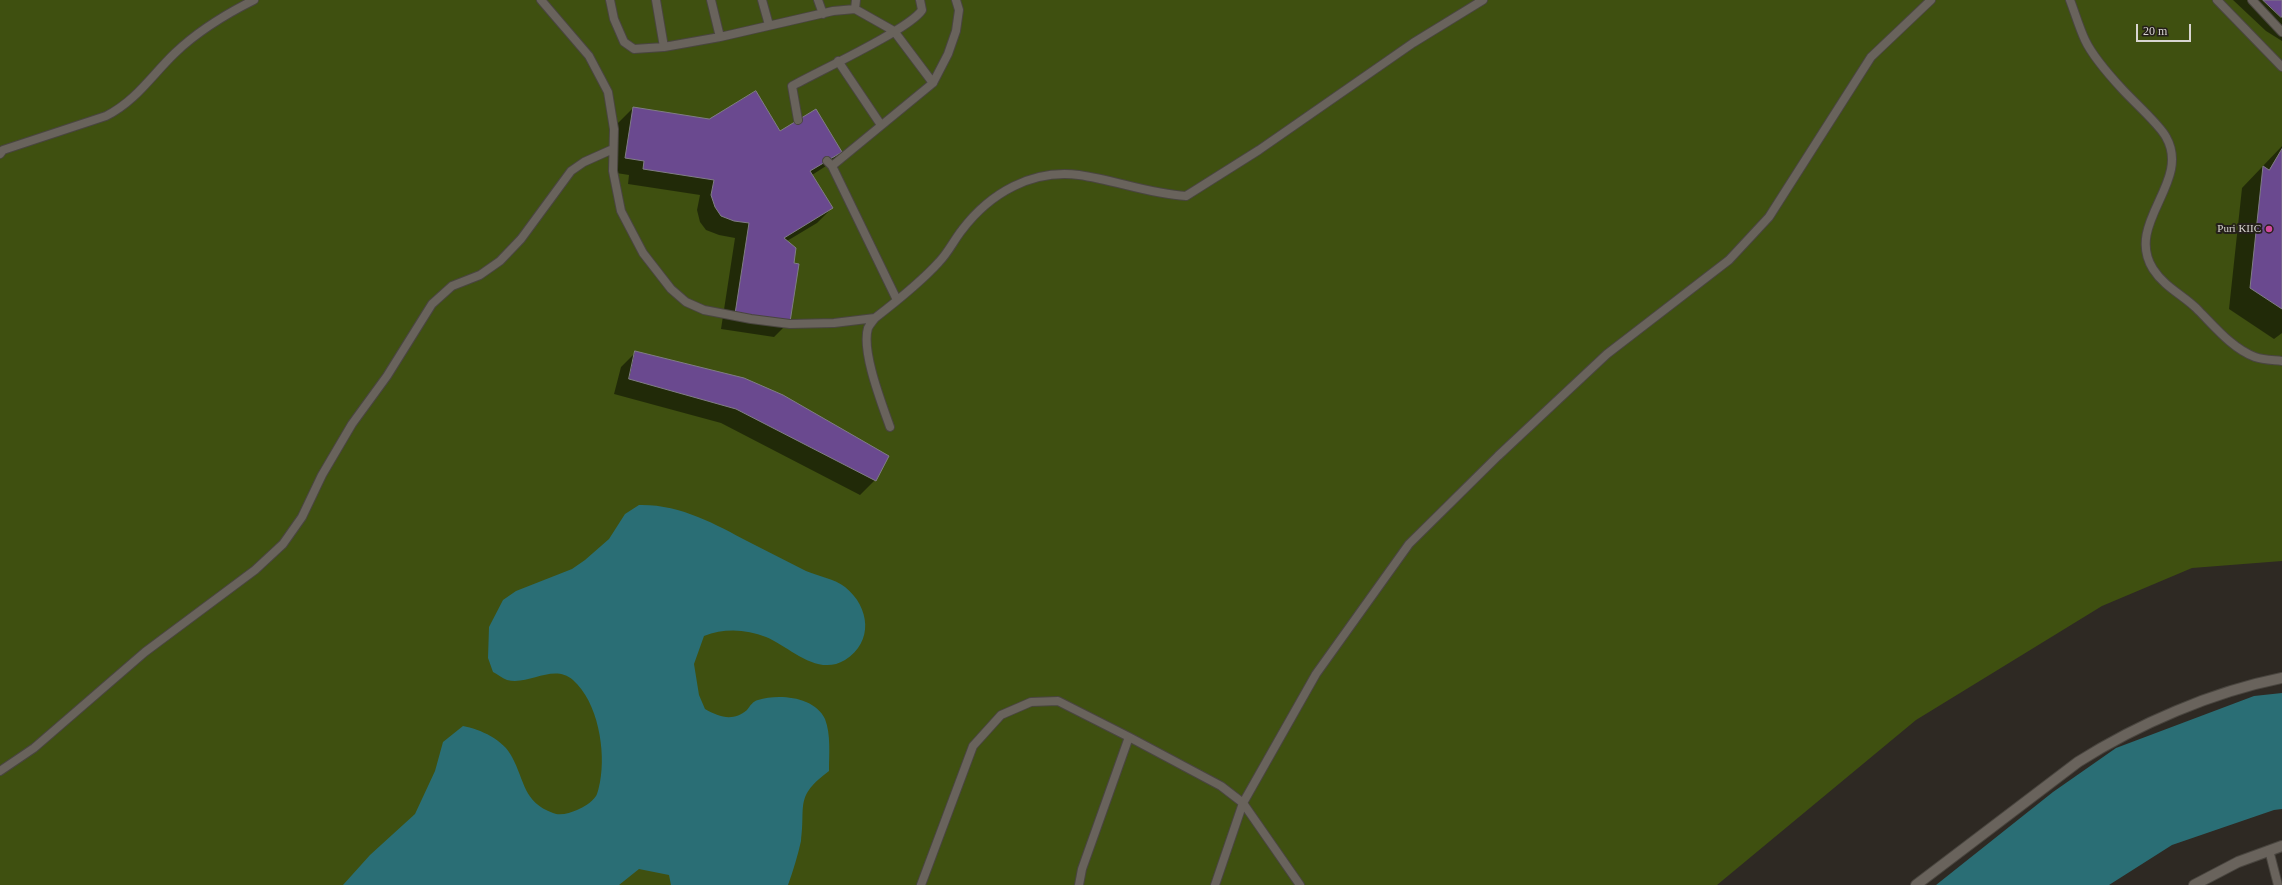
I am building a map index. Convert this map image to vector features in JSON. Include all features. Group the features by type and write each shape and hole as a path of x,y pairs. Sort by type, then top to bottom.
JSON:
{"street":[{"path":"1916,885 2078,762 2104,746 2197,703 2251,684 2282,678"},
{"path":"2194,885 2238,862 2282,846"}],"lane":[{"path":"1,151 106,116 118,110 140,92 175,53 203,29 254,0"},
{"path":"541,0 589,56 608,92 614,129 613,171 622,211 630,230 655,270 671,289 686,302 704,310 734,317 790,324 834,323 875,318"},
{"path":"610,0 614,19 624,42 634,48 664,47 854,9 894,31 933,82"},
{"path":"656,0 664,47"},
{"path":"711,0 720,37"},
{"path":"762,0 768,25"},
{"path":"818,0 823,14"},
{"path":"854,9 856,0"},
{"path":"798,120 792,86 894,31 918,15 922,10 920,0"},
{"path":"897,300 829,164 881,125 933,82 948,54 956,31 959,10 956,0"},
{"path":"890,427 872,373 866,336 869,327 875,318 940,262 963,229 984,207 1013,184 1040,176 1078,175 1150,191 1186,196 1252,154 1413,43 1483,0"},
{"path":"1215,885 1243,803 1316,674 1409,544 1607,354 1730,260 1769,217 1871,57 1931,0"},
{"path":"2070,0 2086,41 2093,52 2122,88 2166,137 2171,153 2170,173 2166,188 2146,230 2146,255 2153,270 2169,288 2189,301 2233,344 2255,357 2282,361"},
{"path":"2216,0 2282,67"},
{"path":"2252,0 2282,32"},
{"path":"838,61 881,125"},
{"path":"0,771 34,748 145,652 255,570 283,544 302,517 322,475 352,424 387,376 432,304 452,286 480,275 500,262 521,239 571,171 584,162 613,148"},
{"path":"921,885 973,746 1001,715 1031,702 1058,701 1129,736 1221,786 1243,803 1300,885"},
{"path":"1078,885 1082,869 1129,736"},
{"path":"2269,850 2278,885"}],"green space":[{"path":"0,0 2282,0 2282,561 2192,568 2102,606 1916,720 1717,885 0,885"}],"water":[{"path":"639,505 669,508 697,516 806,571 836,582 845,587 853,595 860,604 864,614 864,634 861,644 854,653 845,660 835,664 824,665 814,663 804,659 766,637 751,632 735,630 712,633 704,636 694,664 699,695 705,709 716,714 726,717 736,716 742,714 756,701 766,698 785,697 804,701 813,705 820,711 825,719 829,738 829,771 818,780 806,795 803,810 801,841 788,885 671,885 669,875 639,869 619,885 343,885 370,855 415,814 435,771 443,742 463,726 491,736 503,745 512,757 530,797 543,808 556,814 568,813 585,806 596,796 602,770 601,742 594,714 582,689 573,680 565,675 549,674 515,681 507,680 493,672 488,658 489,627 503,600 516,591 572,569 585,560 609,539 625,514"},
{"path":"2282,693 2282,809 2274,810 2172,845 2109,885 1936,885 2053,792 2116,748 2254,696"}],"building":[{"path":"2263,0 2282,0 2282,17 2281,17"},
{"path":"756,91 780,131 816,109 842,152 810,171 833,208 784,238 796,248 794,263 799,264 790,322 735,314 749,223 734,221 721,216 715,207 711,195 714,180 643,169 644,161 625,158 633,107 709,119"},
{"name":"Puri KIIC","path":"2282,149 2282,309 2250,288 2263,166 2269,170"},
{"path":"635,351 744,378 783,395 889,456 876,481 736,409 629,379"}],"place":[{"name":"Puri KIIC","path":"2269,229"}]}
